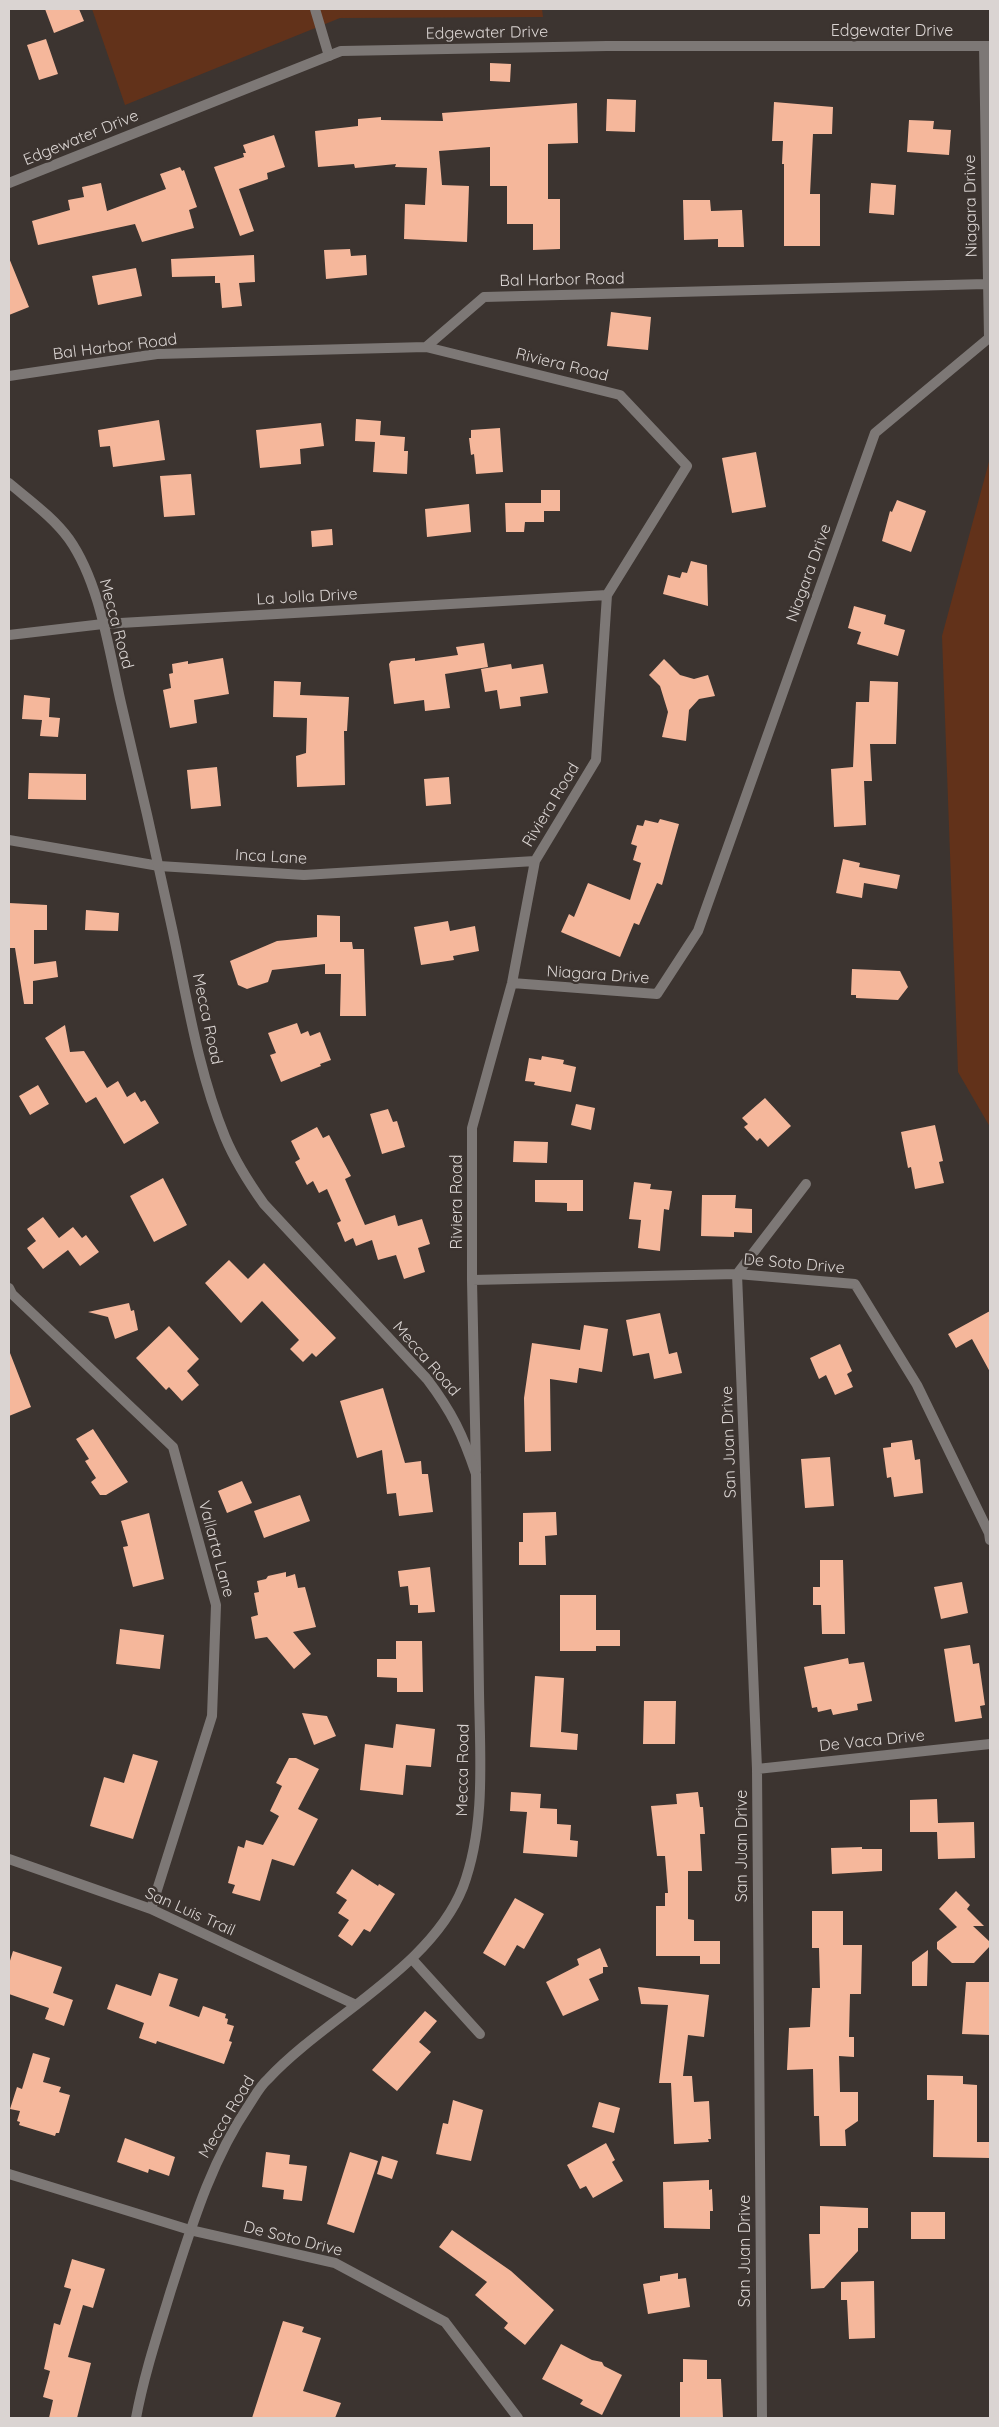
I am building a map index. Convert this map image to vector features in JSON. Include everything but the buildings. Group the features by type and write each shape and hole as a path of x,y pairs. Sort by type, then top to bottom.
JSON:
{"street":[{"path":"315,9 329,56"},
{"name":"Edgewater Drive","path":"9,183 341,50 607,46 987,46"},
{"name":"Niagara Drive","path":"512,984 657,994 698,931 875,433 989,338 986,284 987,46"},
{"name":"Bal Harbor Road","path":"9,376 157,354 426,347 484,297 986,284"},
{"name":"Riviera Road","path":"426,347 620,395 687,466 606,595 596,760 535,862 512,984 472,1128 472,1280 476,1474"},
{"name":"Mecca Road","path":"9,483 42,511 68,539 85,569 103,624 211,1101 225,1139 243,1174 264,1204 427,1379 448,1407 464,1436 476,1474 480,1781 476,1844 462,1888 443,1924 412,1959 300,2047 265,2081 237,2123 212,2168 190,2230 142,2385 136,2418"},
{"name":"La Jolla Drive","path":"9,635 103,624 606,595"},
{"name":"Inca Lane","path":"9,840 159,866 304,875 535,862"},
{"path":"737,1274 806,1184"},
{"name":"De Soto Drive","path":"472,1280 737,1274 855,1284 917,1385 989,1533 990,1540"},
{"name":"San Juan Drive","path":"737,1274 757,1769 762,2418"},
{"name":"Vallarta Lane","path":"10,1293 173,1447 216,1605 212,1716 151,1909"},
{"name":"De Vaca Drive","path":"757,1769 990,1744"},
{"name":"San Luis Trail","path":"9,1859 151,1909 354,2004"},
{"path":"412,1959 480,2034"},
{"name":"De Soto Drive","path":"9,2174 190,2230 335,2263 445,2322 518,2418"}],"shaded area":[{"path":"92,9 542,9 543,17 340,18 125,105"},
{"path":"990,458 990,1127 958,1072 942,636"}]}
